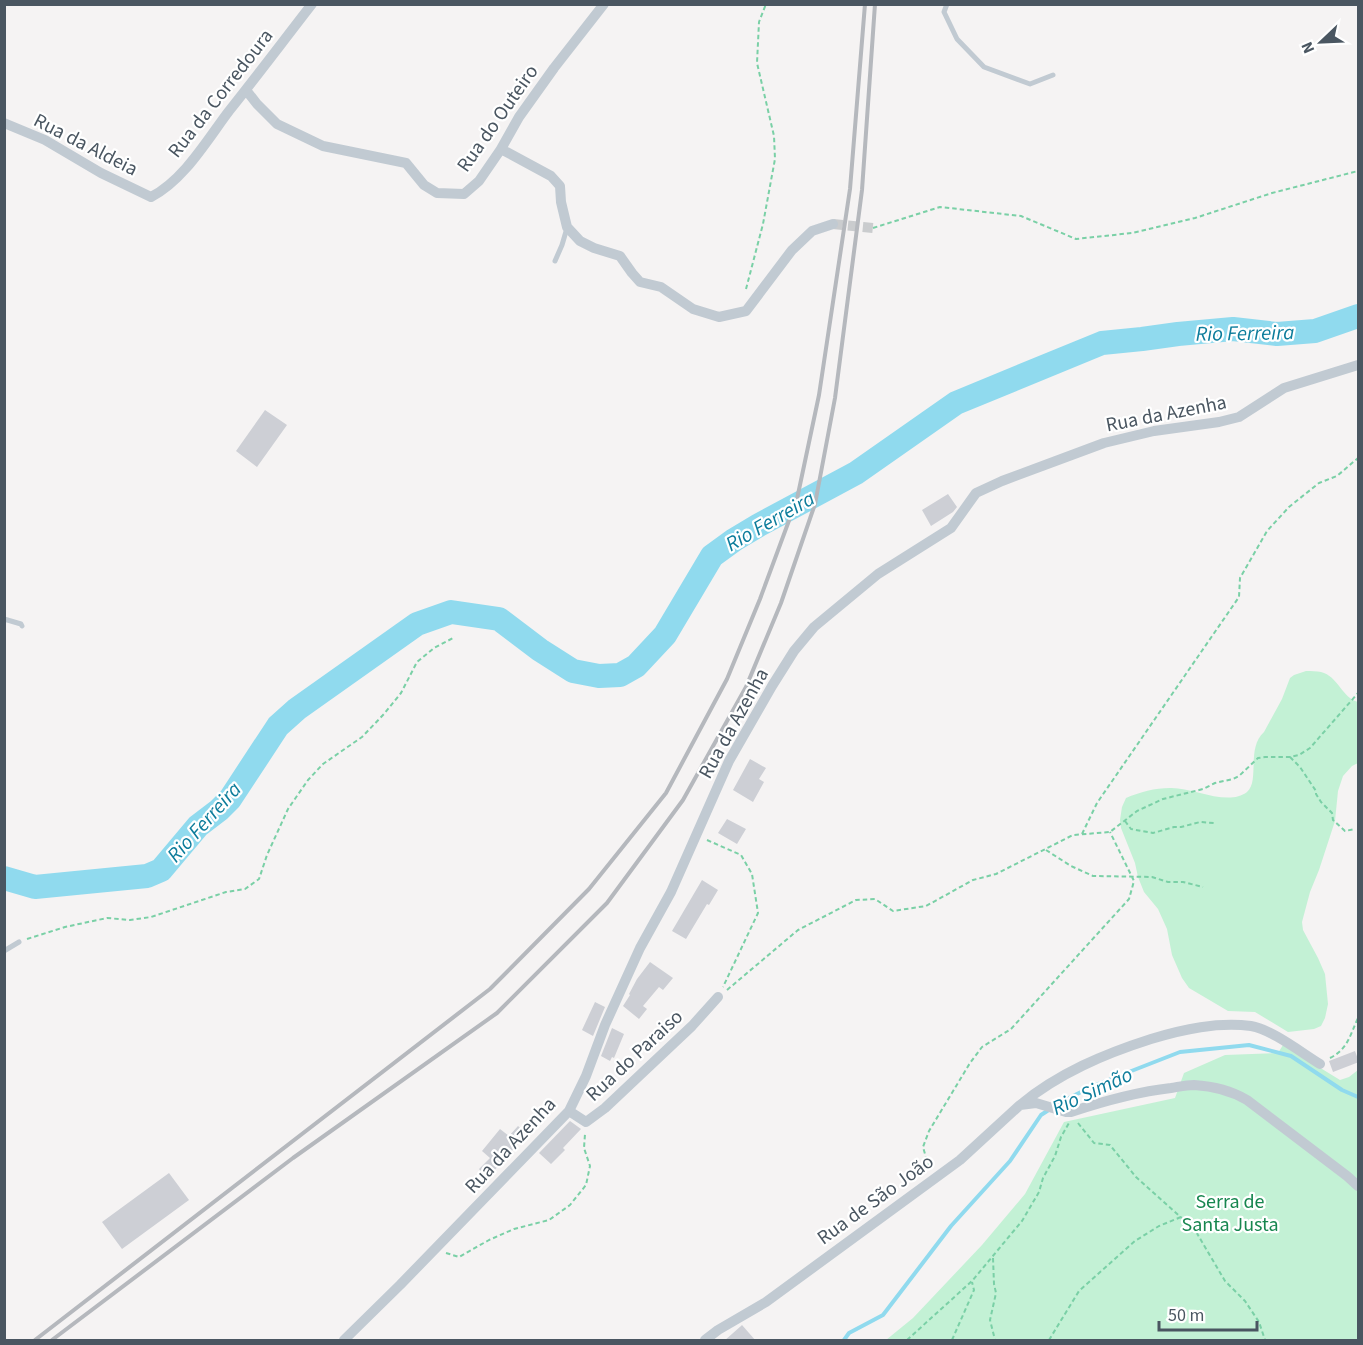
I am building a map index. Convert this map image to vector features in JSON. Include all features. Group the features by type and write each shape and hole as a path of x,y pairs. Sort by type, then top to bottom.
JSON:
{"street":[{"name":"Rua da Corredoura","path":"151,197 161,192 184,171 312,4"},
{"name":"Rua do Outeiro","path":"246,90 277,124 323,146 406,163 424,185 437,193 464,194 478,181 501,149 519,117 604,4"},
{"name":"Rua da Aldeia","path":"4,123 45,140 101,173 151,197"},
{"path":"501,149 551,176 560,186 567,227 580,241 620,256 640,282 661,287 693,309 719,317 747,311 792,250 812,231 833,224"},
{"name":"Rua da Azenha","path":"344,1341 569,1111 640,948 671,892 729,761 794,651 814,627 878,574 951,528 976,493 1104,443 1154,431 1239,417 1284,388 1359,365"},
{"name":"Rua do Paraiso","path":"569,1111 586,1122 605,1108 692,1026 718,997"},
{"name":"Rua de São João","path":"705,1341 718,1330 766,1302 960,1160 1039,1089 1100,1057 1172,1033 1200,1027 1253,1026 1281,1038 1320,1064"},
{"path":"1020,1105 1036,1103 1069,1112 1127,1095 1158,1089 1192,1085 1222,1089 1247,1100 1359,1186"}],"lane":[{"path":"946,4 944,12 957,39 984,67 1030,84 1053,75"},
{"path":"555,261 567,227"},
{"path":"4,619 22,626"},
{"path":"4,951 19,942"}],"path":[{"path":"746,290 763,224 775,159 774,136 757,63 759,22 766,4"},
{"path":"873,228 940,207 1021,216 1076,239 1132,233 1195,218 1272,193 1359,171"},
{"path":"1082,834 1097,803 1239,597 1240,578 1267,531 1296,501 1319,483 1336,476 1359,458"},
{"path":"19,942 65,927 107,918 130,920 151,917 226,892 245,889 258,879 288,809 308,780 323,764 362,737 384,714 401,693 417,662 434,648 455,637"},
{"path":"718,997 798,930 856,900 874,899 893,911 926,906 973,880 996,874 1072,835 1110,832 1137,811 1163,799 1233,779 1258,758 1265,756 1290,758 1299,755 1310,748 1359,693"},
{"path":"1290,758 1310,782 1321,802 1332,813 1337,825 1345,831 1355,829"},
{"path":"1125,821 1131,829 1153,832 1200,822 1214,824"},
{"path":"929,1169 923,1147 970,1063 982,1047 1011,1029 1129,899 1134,881 1110,832"},
{"path":"697,836 741,855 752,874 758,913 718,997"},
{"path":"1045,849 1071,866 1093,876 1152,877 1168,882 1203,886"},
{"path":"1320,1064 1345,1048 1359,1018"},
{"path":"907,1341 972,1281 1022,1221 1039,1192 1061,1137 1072,1118 1069,1112"},
{"path":"435,1250 459,1257 514,1229 549,1220 570,1205 586,1185 590,1166 584,1148 586,1122"},
{"path":"1078,1123 1094,1143 1110,1145 1136,1177 1195,1230 1225,1281 1245,1301 1259,1322 1265,1341"},
{"path":"1049,1341 1079,1291 1135,1241 1159,1226 1181,1217"},
{"path":"993,1257 996,1293 990,1320 995,1341"},
{"path":"952,1341 974,1290 972,1281"}],"green space":[{"path":"1306,671 1327,674 1348,696 1358,702 1358,763 1343,776 1338,791 1335,821 1302,922 1303,930 1325,974 1328,1004 1325,1018 1321,1026 1314,1029 1288,1032 1255,1012 1228,1011 1189,988 1172,955 1167,929 1158,909 1144,892 1120,820 1126,798 1148,791 1164,788 1179,789 1230,798 1247,792 1253,780 1254,755 1259,739 1282,699 1290,678"},
{"name":"Serra de Santa Justa","path":"1283,1045 1340,1080 1358,1070 1358,1340 886,1340 913,1318 982,1245 1025,1194 1064,1122 1175,1098 1184,1073 1225,1055 1278,1053"}],"building":[{"path":"265,410 287,425 257,467 236,451"},
{"path":"948,494 957,507 931,526 922,510"},
{"path":"750,759 766,768 759,779 764,782 753,802 733,790"},
{"path":"727,819 746,829 737,844 718,833"},
{"path":"702,880 718,890 686,939 672,931"},
{"path":"650,962 673,978 663,990 659,987 643,1006 647,1009 639,1019 623,1006 637,979"},
{"path":"595,1002 605,1007 593,1036 582,1030"},
{"path":"612,1028 624,1034 614,1058 612,1057 610,1061 601,1056"},
{"path":"1355,1051 1359,1062 1333,1072 1329,1061"},
{"path":"570,1121 581,1129 551,1164 539,1153"},
{"path":"518,1126 527,1134 486,1178 479,1169 490,1158 482,1151 500,1129 509,1136"},
{"path":"169,1173 189,1200 122,1249 102,1222"},
{"path":"741,1326 756,1341 724,1341"}],"waterway":[{"name":"Rio Ferreira","path":"4,878 35,887 147,876 161,870 198,826 230,799 278,726 297,709 417,624 451,612 499,619 573,671 599,676 620,675 636,666 665,635 712,556 759,525 856,473 956,403 1102,343 1233,329 1277,334 1315,331 1358,316"},
{"name":"Rio Simão","path":"844,1340 849,1333 883,1315 951,1226 1010,1161 1041,1115 1093,1086 1180,1052 1249,1045 1291,1056 1342,1090 1358,1097"}],"tunnel":[{"path":"833,224 873,228"}],"railway":[{"path":"35,1340 490,989 589,889 666,793 727,679 797,499 819,395 850,189 865,4"},
{"path":"52,1340 293,1158 497,1013 607,903 683,800 746,687 781,603 815,504 835,398 862,190 875,4"}]}
